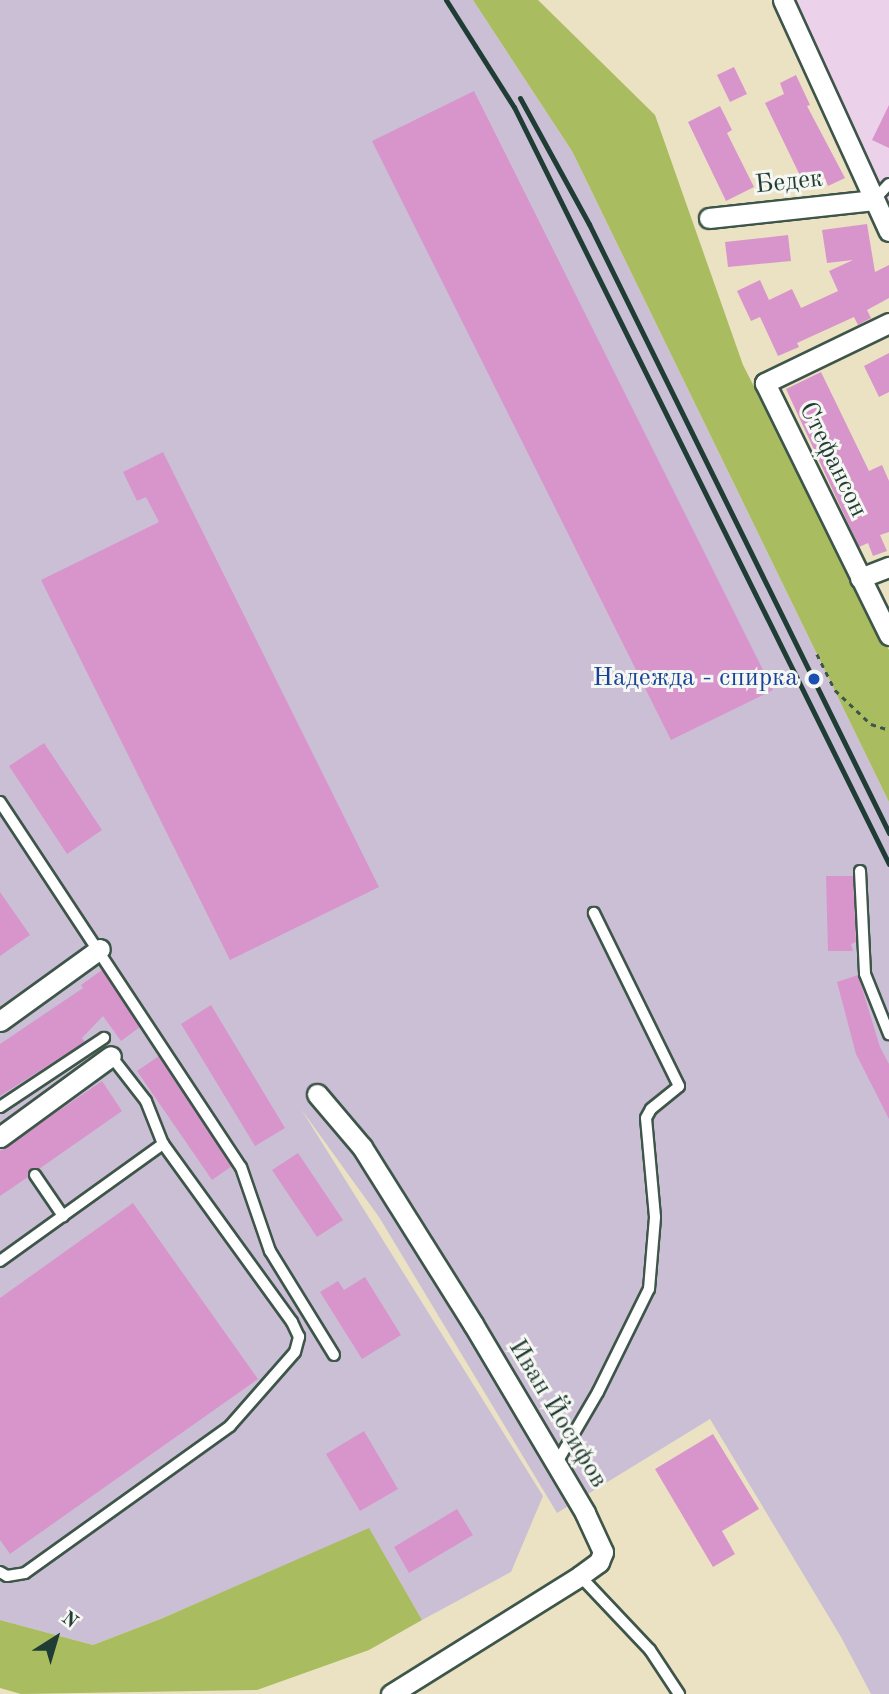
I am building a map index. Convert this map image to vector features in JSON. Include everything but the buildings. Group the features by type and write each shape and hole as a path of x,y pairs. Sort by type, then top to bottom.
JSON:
{"street":[{"path":"783,0 889,231"},
{"name":"Бедек","path":"709,218 874,200"},
{"name":"Стефансон","path":"889,323 765,383 889,635"},
{"path":"860,578 889,566"},
{"path":"0,1021 100,949"},
{"path":"0,1137 108,1047"},
{"name":"Иван Йосифов","path":"317,1094 362,1147 556,1465 603,1552 599,1562 580,1576 391,1694"}],"lane":[{"path":"874,200 889,184"},
{"path":"0,802 100,949 240,1167 270,1251 334,1355"},
{"path":"860,871 865,974 889,1034"},
{"path":"556,1465 597,1392 649,1289 655,1217 646,1118 651,1109 678,1086 594,913"},
{"path":"0,1107 108,1047 146,1101 163,1144 292,1322 299,1336 295,1352 230,1426 25,1573 6,1576 0,1572"},
{"path":"1,1258 163,1144"},
{"path":"34,1175 63,1216"},
{"path":"580,1576 650,1650 679,1694"}],"path":[{"path":"817,654 835,690 871,724 889,730"}],"shaded area":[{"path":"0,0 473,0 572,151 889,802 889,1694 871,1694 841,1637 710,1419 557,1513 379,1217 301,1109 543,1496 511,1572 422,1620 369,1529 163,1618 93,1645 0,1620"},
{"path":"783,0 889,0 889,231"}],"green space":[{"path":"473,0 538,0 655,115 743,365 889,650 889,802 572,151"},
{"path":"369,1528 422,1620 369,1650 257,1690 21,1694 0,1688 0,1620 93,1645 163,1618"}],"railway":[{"path":"446,0 514,107 889,864"},
{"path":"520,98 589,224 889,833"}],"place":[{"name":"Надежда - спирка","path":"814,679"}]}
